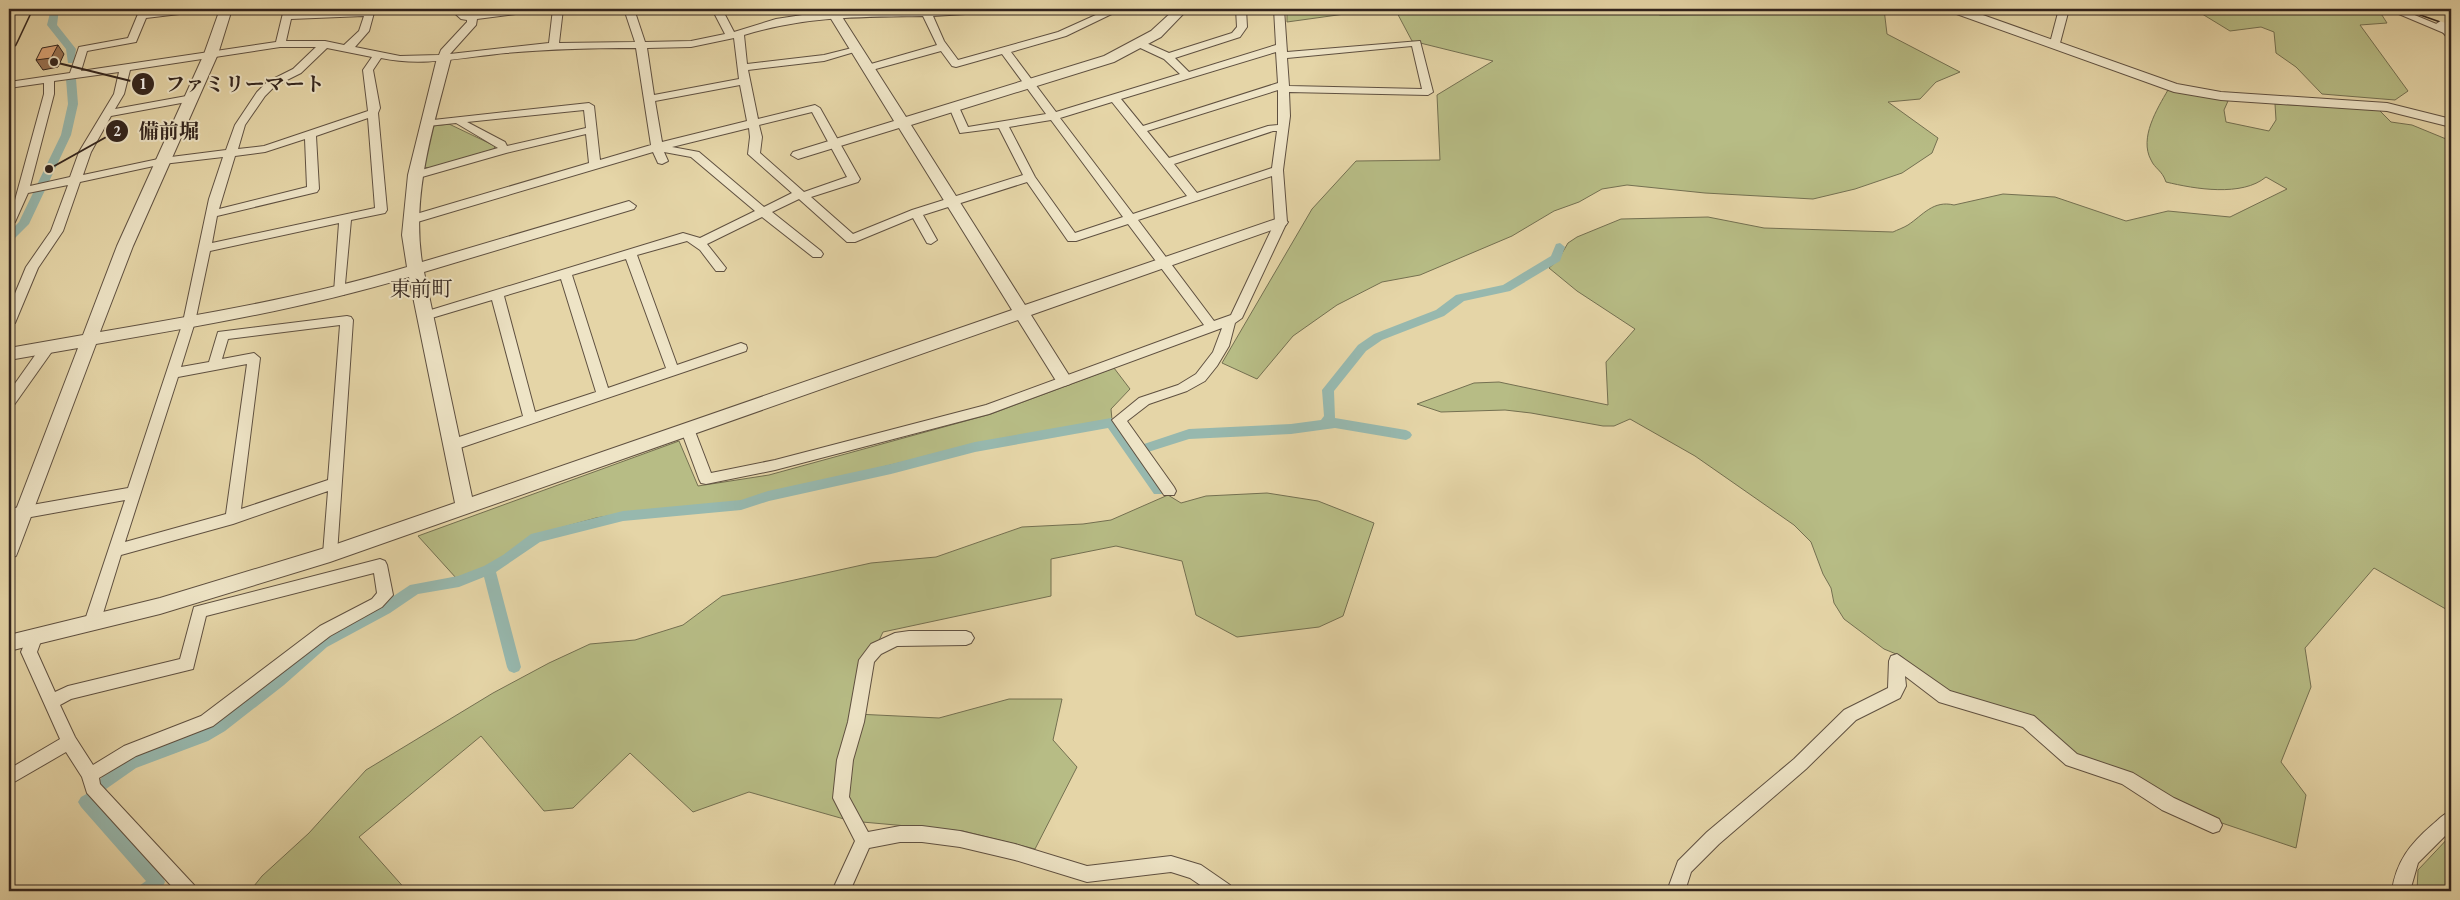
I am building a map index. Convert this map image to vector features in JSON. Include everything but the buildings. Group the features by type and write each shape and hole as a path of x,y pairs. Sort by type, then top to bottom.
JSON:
{"highway":[{"path":"9,41 24,9"},
{"path":"2422,9 2449,23"}],"street":[{"path":"74,76 83,49 132,40 142,16 196,9"},
{"path":"9,551 16,514 90,339 125,246 211,54 226,9"},
{"path":"454,9 465,17 531,9"},
{"path":"554,46 558,9"},
{"path":"629,9 641,45 657,147 662,161"},
{"path":"717,9 735,35 754,122 756,137 754,154 851,239 916,213 1030,177"},
{"path":"9,85 280,44 325,44 348,47 400,59 444,58 554,46 691,44 735,35 790,20 833,12 927,14 998,9"},
{"path":"927,14 942,47 956,64 1062,34 1095,12 1117,9"},
{"path":"1155,9 1180,11"},
{"path":"1168,57 1236,35 1242,27 1241,9"},
{"path":"688,430 706,479 775,465 989,409 1236,318 1281,222 1276,170 1285,116 1279,9"},
{"path":"1955,9 2055,43 2138,76 2188,91 2382,106 2451,122"},
{"path":"2055,43 2064,9"},
{"path":"2392,9 2449,23"},
{"path":"280,44 288,12 370,10 367,26 361,37 348,47"},
{"path":"798,154 1097,63 1140,44 1166,26 1180,11"},
{"path":"833,12 1064,380"},
{"path":"465,506 416,270 410,220 415,175 445,52 472,23 472,17"},
{"path":"954,107 964,131 1054,116 1188,76 1282,51 1416,42 1428,92 1284,87 1140,130"},
{"path":"92,623 189,322 212,214 229,154 240,125 261,94 271,84 297,71 325,44"},
{"path":"1140,44 1168,57 1188,76"},
{"path":"868,68 942,47"},
{"path":"742,68 824,58 856,50"},
{"path":"1004,50 1211,326"},
{"path":"206,248 381,210 373,113 375,108 368,70 379,54"},
{"path":"9,323 32,267 57,231 85,152 119,94 125,67"},
{"path":"9,222 21,200 49,94 49,79"},
{"path":"650,99 744,81"},
{"path":"107,114 192,98"},
{"path":"1115,98 1194,196"},
{"path":"428,123 589,106 595,165"},
{"path":"410,220 657,147 814,108 854,180 802,195 764,211 699,243"},
{"path":"23,191 163,161 265,149 373,113"},
{"path":"462,119 462,124 501,144 504,150"},
{"path":"1003,125 1030,177 1072,238 1276,170"},
{"path":"1167,163 1272,128 1282,128"},
{"path":"415,175 504,150 591,130"},
{"path":"212,214 313,190 310,134"},
{"path":"657,147 695,154 723,180 817,254"},
{"path":"9,354 247,312 340,292 629,206"},
{"path":"916,213 931,240"},
{"path":"340,292 345,218"},
{"path":"9,643 242,583 330,554 1281,222"},
{"path":"425,316 683,237 692,237 720,268"},
{"path":"630,253 673,371"},
{"path":"565,273 603,394"},
{"path":"497,294 530,419"},
{"path":"214,366 223,335 347,320 330,554"},
{"path":"1169,491 1119,420 1144,402 1194,383 1218,354 1230,330 1229,321"},
{"path":"9,402 48,347"},
{"path":"452,445 741,348"},
{"path":"171,374 254,358 233,518"},
{"path":"114,550 233,518 335,484"},
{"path":"16,514 133,493"},
{"path":"51,702 68,693 187,664 198,611 380,566 385,594 377,603 325,631 207,721 130,751 90,775"},
{"path":"34,638 30,652 69,742 90,775 98,793 188,891"},
{"path":"864,841 841,798 845,760 856,722 867,660 876,649 895,640 909,638 966,638"},
{"path":"1676,891 1684,867 1712,838 1800,764 1850,715 1883,700 1894,692 1898,686 1897,661 1945,697 2028,721 2072,760 2127,778 2168,804 2213,825"},
{"path":"9,778 69,742"},
{"path":"2401,891 2403,872 2415,851 2451,819"},
{"path":"864,841 900,834 922,834 960,839 1015,852 1087,874 1171,864 1195,871 1224,891"},
{"path":"841,891 864,841"}],"green space":[{"path":"1287,9 1381,9 1287,22"},
{"path":"1395,9 1647,9 1660,15 1826,14 1858,9 1884,9 1887,34 1960,72 1936,82 1920,99 1888,102 1938,138 1932,153 1902,173 1855,189 1813,199 1705,193 1627,185 1602,189 1579,202 1554,211 1512,236 1420,275 1382,282 1337,305 1293,336 1257,379 1222,363 1312,209 1356,161 1440,160 1437,95 1493,61 1412,41"},
{"path":"2194,9 2378,9 2387,23 2360,25 2408,91 2395,100 2322,94 2296,67 2276,53 2274,32 2261,27 2230,31"},
{"path":"2168,90 2228,101 2224,110 2226,122 2269,131 2276,120 2275,104 2379,110 2391,122 2412,125 2451,141 2451,612 2374,568 2305,648 2311,687 2281,762 2306,795 2296,848 2204,817 2080,758 2031,717 1953,695 1932,683 1901,656 1884,649 1844,619 1834,603 1831,588 1823,574 1811,542 1794,525 1695,456 1630,419 1614,426 1603,426 1505,410 1441,412 1417,404 1474,383 1499,382 1608,405 1606,362 1635,329 1577,291 1549,268 1558,260 1568,243 1577,237 1621,219 1708,217 1764,228 1893,232 1908,225 1934,206 1954,205 2003,194 2055,197 2126,221 2168,211 2230,217 2287,189 2266,177 2244,187 2218,190 2166,182 2151,160 2147,142 2151,124"},
{"path":"449,124 495,146 494,149 429,168 424,167 433,126"},
{"path":"1114,368 1130,389 1111,409 1112,420 974,445 725,505 620,514 596,518 535,535 505,558 486,569 457,579 418,536 679,441 698,486 769,475 991,414"},
{"path":"1267,493 1318,501 1374,523 1343,616 1319,627 1237,637 1196,615 1182,561 1116,546 1051,559 1051,596 883,632 874,651 856,714 939,718 1009,699 1062,699 1053,740 1077,767 1035,849 963,831 851,821 749,792 693,812 630,753 573,808 544,811 481,736 359,837 407,891 250,891 262,876 309,833 366,770 493,693 549,663 590,644 635,640 683,625 722,596 871,563 936,557 1022,527 1083,524 1111,520 1168,495 1181,503 1206,496"},
{"path":"2451,835 2451,891 2417,891 2418,870"}],"waterway":[{"path":"55,9 52,25 71,49 71,61"},
{"path":"9,238 24,224 66,135 73,104 71,79"},
{"path":"1325,424 1330,416 1328,390 1362,348 1378,337 1440,313 1460,298 1506,288 1556,258 1560,247"},
{"path":"489,570 508,559 536,538 623,516 741,505 768,496 891,469 975,447 1111,423 1159,490"},
{"path":"1325,424 1335,423 1406,435"},
{"path":"1148,447 1189,434 1291,429 1325,424"},
{"path":"106,782 114,773 131,763 203,736 220,726 279,681 322,643 385,609 415,589 459,581 489,570"},
{"path":"489,570 514,667"},
{"path":"90,799 86,802 157,882 145,891"}],"place":[{"name":"ファミリーマート","path":"54,62"},
{"name":"備前堀","path":"49,169"}],"district":[{"name":"東前町","path":"421,288"}]}
